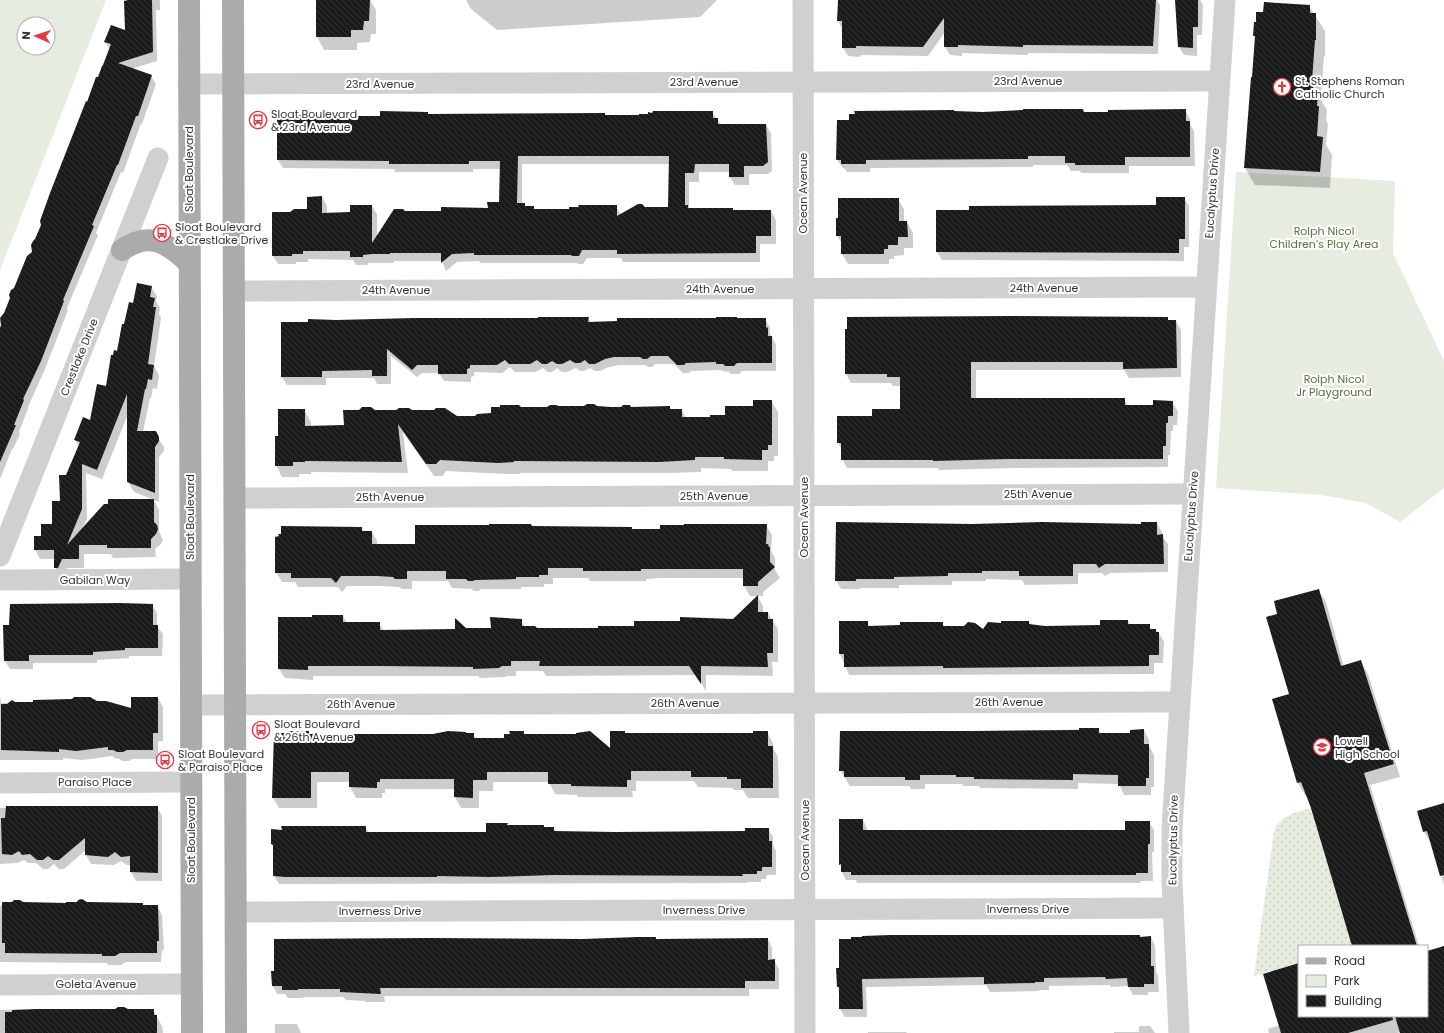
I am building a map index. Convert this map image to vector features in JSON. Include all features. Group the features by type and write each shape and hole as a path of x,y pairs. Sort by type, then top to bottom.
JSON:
{"main road":[{"name":"Sloat Boulevard","path":"188,0 192,1033"},
{"path":"233,0 236,1033"},
{"path":"122,250 131,243 139,240 155,241 172,248 189,263"}],"street":[{"name":"Ocean Avenue","path":"802,0 806,1033"},
{"name":"Eucalyptus Drive","path":"1179,1033 1171,855 1172,828 1224,0"},
{"name":"23rd Avenue","path":"188,84 1219,81"},
{"name":"Crestlake Drive","path":"0,556 158,158"},
{"name":"24th Avenue","path":"234,291 1206,287"},
{"name":"25th Avenue","path":"234,498 1193,494"},
{"name":"Gabilan Way","path":"0,580 190,579"},
{"name":"26th Avenue","path":"190,705 1180,702"},
{"name":"Paraiso Place","path":"0,783 191,782"},
{"name":"Inverness Drive","path":"236,912 1173,908"},
{"name":"Goleta Avenue","path":"0,985 192,984"}],"green space":[{"path":"0,0 106,0 0,270"},
{"name":"Rolph Nicol Jr Playground","path":"1236,172 1395,181 1393,253 1444,361 1444,488 1400,522 1366,503 1321,495 1216,488"},
{"path":"1311,808 1352,945 1298,945 1298,963 1254,976 1274,831 1284,818 1294,813"}],"building":[{"path":"152,0 153,52 118,63 152,75 138,116 136,116 118,165 92,225 94,226 63,300 64,301 41,361 23,399 24,400 14,425 16,425 0,462 0,318 4,313 10,298 9,295 11,290 14,288 27,256 32,252 31,245 41,225 40,221 50,193 86,101 87,102 96,77 98,77 111,44 104,42 111,25 125,30 124,1"},
{"path":"316,0 370,0 369,21 364,21 363,30 351,30 351,37 316,37"},
{"path":"838,0 1156,0 1153,46 1023,45 1023,47 958,45 958,47 944,47 944,18 923,47 856,46 856,48 842,48 842,21 837,21"},
{"path":"1175,0 1198,0 1198,27 1193,27 1193,48 1178,47"},
{"name":"St. Stephens Roman Catholic Church","path":"1264,2 1310,5 1310,13 1316,13 1316,40 1312,81 1313,92 1318,92 1317,106 1319,106 1317,136 1323,137 1320,172 1244,168 1255,36 1253,36 1254,22 1256,22 1256,12 1263,12"},
{"path":"1023,109 1083,109 1084,112 1108,112 1108,110 1186,109 1186,121 1190,121 1190,157 1125,157 1125,165 1075,165 1075,163 1065,163 1065,156 1028,156 1028,159 866,160 866,164 841,164 841,160 836,160 837,120 849,120 849,114 855,114 854,111 954,110 983,112"},
{"path":"380,111 428,112 428,114 605,113 605,115 639,115 648,114 648,112 652,113 653,111 713,111 713,118 718,118 718,124 766,124 768,162 763,166 744,166 744,177 729,177 729,164 695,164 694,173 685,173 685,205 688,205 688,208 771,210 771,236 756,236 756,253 617,254 617,250 582,250 579,256 572,256 474,255 474,253 452,254 441,263 441,253 390,253 363,255 363,257 350,257 350,251 303,251 303,254 292,254 292,256 272,256 272,212 290,212 294,209 307,209 307,197 322,196 322,213 350,212 350,205 372,205 372,243 394,209 403,209 405,211 441,211 441,207 488,208 487,202 499,202 500,161 469,161 469,164 389,164 389,161 277,160 277,115 320,115 320,112 334,112 334,116 380,116","holes":["518,156 669,156 668,207 645,207 642,204 638,204 617,216 617,205 578,205 579,207 569,207 569,209 534,209 534,206 525,206 525,203 517,203"]},
{"path":"1156,197 1185,197 1185,239 1179,239 1179,253 936,252 936,210 969,210 969,206 1156,205"},
{"path":"838,198 899,198 899,221 907,221 908,237 898,237 898,245 888,245 888,249 884,249 884,254 841,254 841,236 836,236"},
{"path":"137,283 152,286 150,297 155,298 153,307 156,307 148,364 154,365 152,380 148,379 145,389 137,431 156,431 159,437 159,441 155,447 155,493 127,482 127,394 97,470 82,464 82,509 67,545 104,504 108,504 108,499 154,499 154,522 158,529 156,534 151,539 151,548 107,548 107,545 79,545 79,559 62,559 58,568 54,568 54,550 34,550 34,536 41,536 41,524 52,524 52,501 60,501 59,475 66,475 80,442 74,440 83,417 90,420 97,384 106,386 111,355 113,355 114,350 117,351 122,324 124,324 129,302 133,303"},
{"path":"589,317 588,322 617,321 617,318 766,318 768,336 772,336 772,363 737,363 734,366 716,364 716,362 686,363 684,365 677,365 668,356 651,356 647,359 640,357 614,357 605,359 595,364 589,364 585,360 580,363 575,363 570,360 562,364 557,364 552,361 547,364 542,364 537,360 530,364 509,364 505,360 497,365 470,365 470,368 467,369 467,374 438,374 438,365 417,365 412,370 387,349 387,376 372,376 372,370 322,371 322,377 281,377 281,322 308,322 308,319 336,320"},
{"path":"847,317 1168,317 1168,320 1176,320 1177,368 1123,369 1123,362 971,362 971,398 1125,398 1125,405 1153,405 1153,400 1173,401 1173,416 1168,416 1168,423 1166,423 1166,446 1163,446 1163,459 1008,459 933,461 841,460 841,443 837,443 837,416 872,416 872,409 900,409 900,377 887,377 887,374 845,374 845,329 847,329"},
{"path":"753,400 772,400 772,445 768,445 768,450 762,450 762,460 724,459 724,457 695,457 695,460 659,462 514,461 498,463 440,460 436,464 426,464 398,424 402,462 305,461 293,462 293,466 275,466 275,436 278,436 278,409 305,409 305,426 344,425 343,410 359,410 362,407 371,407 375,410 396,410 399,408 409,408 412,410 434,410 436,408 445,408 457,416 475,416 477,414 491,413 491,407 500,407 500,405 519,405 521,407 547,407 550,405 584,406 587,404 611,407 621,407 623,405 630,405 631,407 670,406 670,409 682,409 682,417 710,417 710,415 725,415 725,406 753,406"},
{"path":"836,522 972,524 1042,522 1141,524 1141,522 1157,522 1157,535 1163,534 1164,564 1105,564 1099,568 1096,564 1073,564 1073,576 1019,576 1019,571 982,571 982,573 948,573 948,576 894,577 894,579 856,579 856,581 835,581"},
{"path":"531,524 532,526 632,527 632,529 660,529 660,525 767,524 766,544 770,547 770,562 775,567 758,582 758,586 743,586 743,569 641,569 641,571 583,571 583,568 548,568 548,575 539,575 539,577 516,577 516,579 473,581 468,581 466,579 446,579 446,571 407,571 407,579 377,576 341,576 336,583 331,578 291,578 291,573 275,573 275,537 279,536 278,534 281,534 281,526 362,527 362,531 372,531 372,544 415,544 415,525"},
{"name":"Lowell High School","path":"1319,589 1341,666 1361,660 1394,764 1364,773 1417,945 1352,945 1311,808 1301,782 1297,783 1272,699 1289,694 1266,617 1277,614 1274,601"},
{"path":"758,595 758,612 768,612 768,619 773,619 773,653 767,653 768,667 701,666 701,684 689,666 539,666 540,661 511,661 511,666 473,669 473,667 308,666 308,670 278,669 278,617 343,615 343,622 380,622 380,630 455,629 455,618 466,628 491,628 490,617 522,619 522,626 535,626 537,628 598,628 598,626 634,626 634,621 680,621 680,617 733,619"},
{"path":"10,604 153,604 153,625 158,625 158,648 125,648 125,650 93,652 93,655 29,655 29,661 4,661 3,625 9,625"},
{"path":"1100,620 1128,620 1128,624 1150,624 1150,629 1156,629 1156,632 1159,632 1159,655 1149,655 1149,666 943,668 943,666 844,667 844,654 839,654 839,621 868,621 868,626 900,625 900,622 943,622 943,626 964,626 968,622 975,623 983,629 988,622 1001,623 1001,621 1029,621 1029,624 1045,626 1100,625"},
{"path":"74,697 90,697 97,701 106,701 131,708 131,697 158,697 158,733 153,733 153,750 127,750 117,752 108,750 108,747 76,751 59,749 59,752 1,750 1,704 7,704 12,700 15,702 33,702 33,700 72,699"},
{"path":"1079,728 1099,728 1099,733 1130,733 1130,730 1144,729 1144,744 1149,744 1149,778 1146,778 1146,786 1118,786 1118,775 1073,774 1073,780 974,779 974,777 956,777 956,775 920,775 920,780 905,780 905,777 844,777 844,771 839,771 840,731 1079,730"},
{"path":"288,731 309,731 309,734 433,734 448,731 474,733 474,738 504,738 504,734 510,734 509,731 524,731 524,734 576,734 590,731 610,748 610,731 625,731 625,733 753,733 753,731 768,731 768,746 773,746 773,788 741,788 741,779 727,779 727,777 691,777 691,771 631,771 631,780 627,780 627,787 548,784 548,772 487,772 487,780 473,780 473,798 454,797 454,779 380,779 380,782 377,782 377,788 349,787 349,772 311,772 311,798 272,798 274,733 288,733"},
{"path":"1444,803 1444,875 1440,876 1427,831 1423,832 1417,811"},
{"path":"6,806 158,806 158,873 130,872 130,856 121,857 115,852 108,857 85,855 85,838 59,860 53,860 48,856 43,860 37,860 30,854 22,855 19,851 12,855 2,854 1,818 5,818"},
{"path":"839,819 863,819 863,830 1125,830 1125,821 1150,821 1148,873 1136,873 1136,875 851,875 851,872 841,872 841,864 839,865"},
{"path":"486,823 508,823 507,825 544,825 544,827 554,827 554,831 745,831 745,828 769,828 769,841 772,841 772,867 762,867 762,871 757,871 757,874 742,874 743,876 273,876 273,845 271,844 271,829 282,830 281,826 366,826 366,832 486,832"},
{"path":"82,899 87,902 143,903 143,905 158,905 159,941 157,941 157,953 120,953 115,956 102,956 102,954 5,953 5,943 2,943 2,902 20,900 23,902 66,903 77,902 78,900"},
{"path":"890,935 1151,936 1151,966 1154,966 1154,984 1144,984 1144,987 1128,987 1127,978 1106,979 1105,977 1044,978 1044,982 1035,983 984,984 984,977 862,979 863,1009 839,1009 839,987 837,987 836,968 839,968 839,939"},
{"path":"656,937 656,939 768,938 768,960 775,959 775,981 745,981 745,988 380,988 381,994 340,992 340,989 282,990 282,986 272,986 271,971 274,971 274,939 583,939"},
{"path":"1444,946 1444,1033 1400,1033 1395,1017 1428,1017 1428,951"},
{"path":"1298,963 1298,1017 1392,1017 1393,1020 1348,1033 1281,1033 1263,974"},
{"path":"118,1007 128,1009 154,1009 154,1015 157,1015 157,1033 5,1033 5,1012 12,1012 12,1010 115,1009"}],"place":[{"name":"St. Stephens Roman Catholic Church","path":"1282,87"},
{"name":"Sloat Boulevard & 23rd Avenue","path":"258,120"},
{"name":"Sloat Boulevard & Crestlake Drive","path":"162,233"},
{"name":"Sloat Boulevard & 26th Avenue","path":"261,730"},
{"name":"Lowell High School","path":"1322,747"},
{"name":"Sloat Boulevard & Paraiso Place","path":"165,760"}],"park label":[{"name":"Rolph Nicol Children’s Play Area","path":"1324,237"}]}
